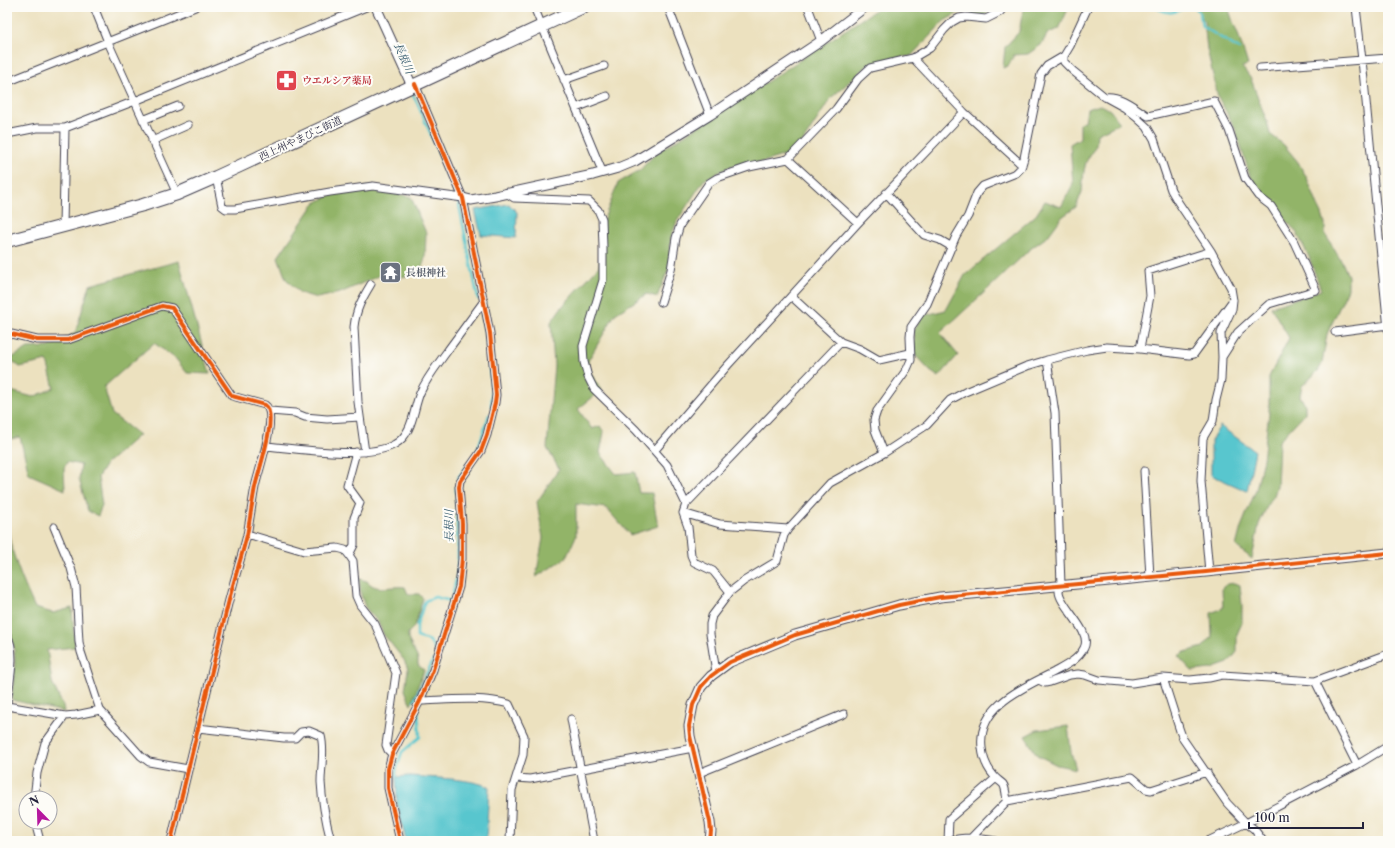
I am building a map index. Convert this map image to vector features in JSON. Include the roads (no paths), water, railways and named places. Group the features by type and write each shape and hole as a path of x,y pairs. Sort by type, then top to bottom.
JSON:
{"highway":[{"name":"西上州やまびこ街道","path":"7,241 177,194 583,7"}],"street":[{"path":"94,7 108,42 177,194"},
{"path":"7,82 195,7"},
{"path":"7,134 37,128 65,128 366,7"},
{"path":"376,7 414,85 463,198 490,333 496,395 495,404 481,452 460,481 462,559 459,587 433,670 420,701 392,754 388,769 388,788 400,841"},
{"path":"534,7 602,171"},
{"path":"668,7 710,115"},
{"path":"808,7 821,41"},
{"path":"216,177 222,206 226,210 373,186 471,200 593,175 602,171 618,168 635,160 710,115 821,41 865,7"},
{"path":"662,302 671,270 676,238 680,225 709,183 717,178 749,167 788,159 836,110 858,80 870,68 913,58 930,48 944,30 952,22 959,18 966,17 986,19 1000,12 1004,7"},
{"path":"884,453 875,430 874,420 877,411 907,369 910,360 911,327 926,304 956,236 968,216 977,193 983,186 1016,173 1022,165 1041,74 1047,66 1064,56 1088,7"},
{"path":"1356,7 1388,329"},
{"path":"1064,56 1064,62 1073,71 1105,97 1125,108 1147,127 1154,139 1171,190 1211,251 1231,288 1233,300 1232,309 1221,333 1221,380 1213,421 1203,438 1201,480 1209,572"},
{"path":"913,58 964,112 1022,165"},
{"path":"1260,68 1388,58"},
{"path":"564,80 604,66"},
{"path":"576,108 607,96"},
{"path":"1105,97 1112,96 1119,98 1148,116 1214,101 1229,130 1245,178 1258,196 1270,206 1294,242 1313,283 1316,290 1269,304 1238,332 1222,357"},
{"path":"143,120 178,106"},
{"path":"655,450 728,365 791,296 886,193 964,112"},
{"path":"152,141 188,125"},
{"path":"63,226 65,128"},
{"path":"788,159 858,223"},
{"path":"506,193 514,198 589,201 598,210 602,219 603,280 583,346 584,362 588,377 594,389 655,450 667,465 686,504"},
{"path":"886,193 924,235 940,240 952,247"},
{"path":"1140,349 1150,296 1148,271 1211,251"},
{"path":"365,452 360,417 354,327 355,316 360,301 372,284"},
{"path":"791,296 841,342 860,349 879,360 910,353"},
{"path":"716,672 710,634 712,616 730,592 744,581 777,561 784,535 788,529 830,483 884,453 927,425 950,400 965,392 1020,369 1047,360 1087,350 1107,348 1140,349 1189,355 1194,354 1233,300"},
{"path":"266,446 325,452 365,452 387,448 396,444 409,428 421,392 430,376 484,301"},
{"path":"7,333 37,340 68,340 162,306 172,308 232,396 266,405 270,412 266,446 256,485 247,534 230,595 171,841"},
{"path":"1335,332 1388,325"},
{"path":"730,592 713,571 694,562 691,555 688,527 684,513 686,504 841,342"},
{"path":"1007,801 1004,784 996,778 986,764 982,750 981,738 983,728 993,710 1005,699 1073,661 1084,648 1086,643 1076,619 1059,592 1061,585 1055,413 1047,360"},
{"path":"270,412 295,413 305,417 327,419 360,417"},
{"path":"349,555 354,545 354,518 360,503 347,484 356,452"},
{"path":"1144,472 1150,577"},
{"path":"684,513 720,524 788,529"},
{"path":"54,527 71,568 76,587 79,642 100,710 141,756 149,762 188,769"},
{"path":"247,534 304,551 337,548 345,550 349,555 352,561 356,596 360,605 375,624 396,673 386,745 392,754"},
{"path":"710,841 710,822 692,748 689,726 692,705 701,687 716,672 730,662 784,639 899,605 940,596 1209,572 1388,553"},
{"path":"7,635 10,639 12,660 7,704 65,716 100,710"},
{"path":"1040,680 1044,683 1078,674 1099,680 1132,683 1163,678 1190,680 1222,675 1315,681 1388,654"},
{"path":"1163,678 1183,738 1227,803 1246,823 1254,829 1263,841"},
{"path":"1315,681 1356,765"},
{"path":"420,701 496,700 509,704 524,736 523,755 512,790 510,841"},
{"path":"699,773 844,714"},
{"path":"35,790 37,773 45,743 65,716"},
{"path":"571,719 594,841"},
{"path":"198,728 284,738 295,738 301,732 309,731 321,736 323,742 321,782 323,808 331,841"},
{"path":"1208,841 1246,823 1356,765 1388,746"},
{"path":"516,778 530,779 692,748"},
{"path":"972,837 1007,801 1132,776 1146,789 1151,790 1206,772"},
{"path":"996,778 949,819 948,841 972,837 996,841"},
{"path":"37,830 40,841"}],"water":[{"path":"509,204 517,212 516,238 481,235 475,210"},
{"path":"1220,426 1255,451 1247,491 1211,475 1211,441"},
{"path":"410,776 461,780 489,787 486,841 406,841 397,804 396,777"}],"waterway":[{"path":"1155,7 1167,12 1178,11 1187,7"},
{"path":"1195,7 1200,13 1202,26 1239,49"},
{"name":"長根川","path":"411,91 457,195 478,299"},
{"name":"長根川","path":"482,315 486,332 492,396 491,406"},
{"name":"長根川","path":"476,454 489,415"},
{"name":"長根川","path":"458,478 468,464"},
{"name":"長根川","path":"436,653 430,641 417,637 417,625 425,601 435,597 451,601 457,575 458,555 456,487"},
{"name":"長根川","path":"414,701 433,660"},
{"name":"長根川","path":"396,777 396,771 402,752 420,737 418,710"}],"place":[{"name":"ウエルシア薬局","path":"287,80"},
{"name":"長根神社","path":"391,272"}]}
